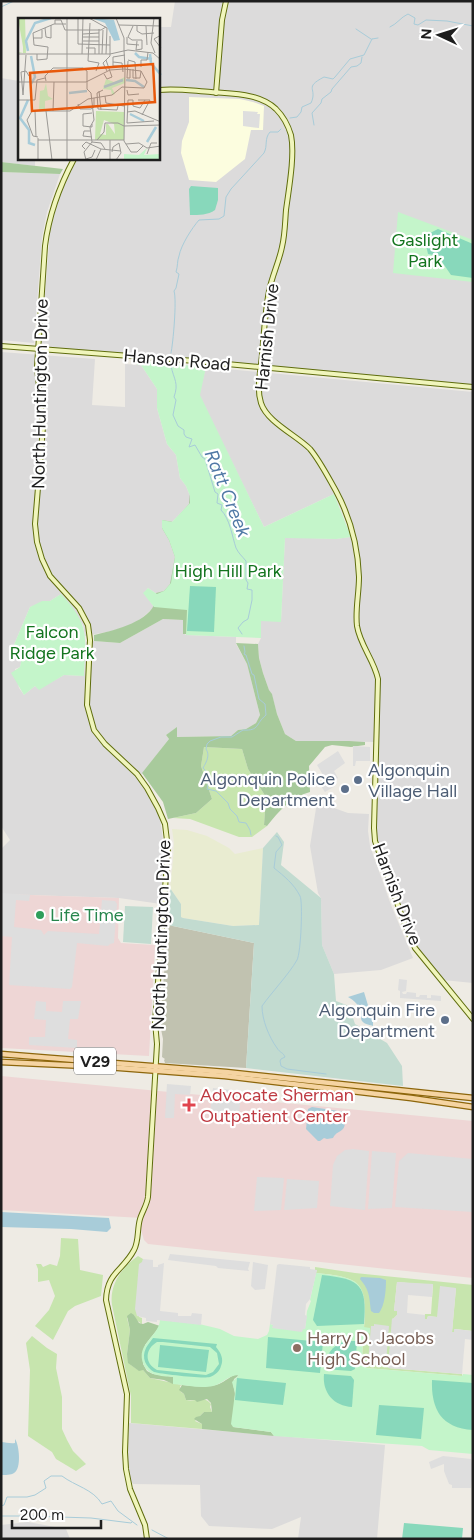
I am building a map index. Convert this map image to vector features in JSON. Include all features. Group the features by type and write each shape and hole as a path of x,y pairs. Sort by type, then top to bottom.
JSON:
{"main road":[{"name":"V29","path":"1,1054 473,1098"},
{"name":"V29","path":"1,1062 156,1068 473,1107"}],"street":[{"path":"160,90 216,92 222,20 226,1"},
{"name":"Harnish Drive","path":"216,92 254,97 265,101 282,116 288,125 292,151 282,247 269,291 259,392 263,408 268,415 311,451 340,498 354,538 359,578 357,628 378,679 374,828 376,846 415,948 473,1019"},
{"name":"North Huntington Drive","path":"74,160 56,196 47,231 37,372 43,427 35,524 37,542 50,576 79,608 88,625 90,640 87,705 94,730 148,788 164,824 168,849 155,1022 157,1035 156,1068 147,1202 139,1220 134,1251 111,1278 106,1300 127,1394 126,1469 130,1489 145,1525 147,1539"},
{"name":"Hanson Road","path":"1,346 261,367 473,387"}],"shaded area":[{"path":"175,1 473,1 473,385 45,347 41,344 50,232 56,205 76,160 160,160 160,27 171,27"},
{"path":"1,78 18,81 18,160 35,160 35,166 1,162"},
{"path":"189,97 240,99 264,106 263,130 251,130 245,159 216,182 189,180 181,153 182,141 189,122"},
{"path":"243,111 258,112 257,114 260,114 259,128 243,126"},
{"path":"1,172 60,174 47,212 42,237 34,343 1,340"},
{"path":"1,352 95,359 92,405 125,407 125,364 141,365 157,389 157,408 167,444 176,455 180,478 190,496 190,503 172,522 162,520 175,557 171,583 164,591 157,594 148,588 144,593 154,607 141,619 112,631 85,636 83,625 61,594 50,601 30,607 13,647 22,658 20,667 15,669 19,688 24,695 35,686 39,689 64,675 84,676 86,642 120,643 163,619 183,620 183,633 186,635 236,637 236,644 247,664 260,715 256,723 246,729 238,730 231,736 176,737 177,728 166,735 169,739 138,779 148,794 160,819 165,854 161,904 119,898 1,894 1,849 10,840 1,826"},
{"path":"206,367 473,392 473,983 443,980 416,944 402,909 375,834 378,742 296,741 285,734 263,673 258,644 261,638 261,621 281,621 285,537 335,539 350,537 334,494 264,527 199,395"},
{"path":"353,746 370,747 370,761 356,761 355,766 353,766"},
{"path":"338,751 345,763 334,771 338,778 332,782 335,786 325,792 319,783 325,778 317,765"},
{"path":"317,802 348,813 369,814 368,831 370,846 391,905 413,958 381,970 334,974 322,945 321,898 318,893 310,846"},
{"path":"172,829 187,830 207,836 229,848 235,854 263,848 259,925 233,926 181,917 181,904 170,888 174,843"},
{"path":"277,832 284,842 281,865 321,898 322,945 334,974 336,1001 349,1006 355,1024 387,1043 402,1066 403,1086 246,1068 254,943 168,925 170,888 181,904 181,917 183,918 233,926 259,925 263,848"},
{"path":"1,893 30,895 29,901 16,900 14,927 41,930 44,935 48,931 99,934 102,900 115,901 117,904 114,943 108,946 77,943 72,987 70,989 9,985 12,937 1,936"},
{"path":"1,894 119,898 118,938 121,943 155,945 149,1056 1,1048"},
{"path":"125,906 153,907 151,944 123,942"},
{"path":"168,925 254,943 246,1068 165,1063 165,1059 162,1057 163,1039 160,1024"},
{"path":"399,979 407,980 406,991 402,992 403,994 407,992 416,993 416,997 427,995 427,998 431,998 431,995 441,996 441,1001 400,998 400,991 398,990"},
{"path":"36,1001 46,1002 46,1011 62,1012 63,1001 81,1001 78,1019 70,1019 68,1039 77,1040 77,1048 29,1045 29,1037 45,1037 46,1020 34,1019"},
{"path":"1,1076 473,1121 473,1278 148,1244 144,1240 140,1226 142,1218 1,1210"},
{"path":"167,1084 191,1086 190,1095 175,1094 174,1118 165,1118"},
{"path":"213,1088 241,1091 239,1116 210,1113"},
{"path":"345,1150 369,1151 365,1210 330,1206 333,1165 337,1156"},
{"path":"372,1151 396,1153 392,1208 368,1209"},
{"path":"408,1153 473,1159 473,1212 395,1207 399,1161"},
{"path":"257,1177 284,1178 281,1210 254,1211"},
{"path":"287,1179 319,1181 317,1208 284,1210"},
{"path":"170,1254 250,1262 249,1271 168,1260"},
{"path":"143,1259 153,1260 153,1267 158,1267 158,1265 164,1263 160,1311 178,1313 178,1316 191,1316 192,1313 202,1314 201,1325 157,1320 157,1322 146,1321 146,1318 137,1316 135,1309 139,1264"},
{"path":"253,1262 268,1265 265,1289 255,1290 251,1286"},
{"path":"277,1265 310,1267 310,1269 317,1270 310,1299 306,1304 305,1315 307,1316 305,1329 302,1332 272,1328 273,1325 270,1324"},
{"path":"397,1282 433,1284 432,1297 408,1295 407,1313 425,1315 425,1319 428,1316 437,1317 440,1286 456,1288 452,1332 454,1332 454,1329 473,1331 473,1340 465,1339 462,1374 388,1368 392,1318 397,1315 397,1311 394,1311"},
{"path":"374,1324 389,1326 386,1363 382,1365 372,1365 371,1362 368,1362 371,1326 374,1326"},
{"path":"129,1423 385,1445 377,1539 298,1539 301,1517 272,1529 209,1526 201,1516 200,1485 133,1484 130,1480 127,1462"},
{"path":"443,1456 471,1459 473,1470 471,1488 452,1488 444,1471 444,1464 431,1469 429,1462"},
{"path":"28,1522 66,1529 70,1539 1,1539 1,1525"}],"green space":[{"path":"1,162 63,169 60,174 1,172"},
{"path":"191,186 218,188 218,200 215,210 206,214 190,215 189,189"},
{"name":"Gaslight Park","path":"398,212 473,240 473,282 393,273"},
{"path":"438,229 473,244 473,278 451,275 438,256 428,254 424,236"},
{"name":"High Hill Park","path":"137,361 206,367 200,395 264,527 334,494 351,537 336,539 285,538 281,622 261,621 261,638 186,635 187,610 154,607 143,593 148,588 157,594 164,591 171,583 175,557 162,528 162,520 172,522 190,503 190,496 180,478 176,455 167,444 157,408 157,389 141,365 137,365"},
{"path":"191,481 191,634 183,634 183,620 163,619 120,643 94,641 94,635 127,625 144,617 154,605 156,593 164,591 170,584 175,557 162,528 162,520 173,522 189,504"},
{"path":"190,586 216,587 214,632 187,631"},
{"name":"Falcon Ridge Park","path":"61,594 82,623 85,641 84,676 64,675 39,690 35,686 24,695 11,673 20,667 22,657 13,647 30,607 42,601 50,601"},
{"path":"236,643 258,644 263,673 285,734 296,741 349,741 365,742 365,745 351,747 332,745 325,747 309,766 310,792 291,801 267,826 264,825 266,797 248,769 242,749 204,747 201,766 212,799 196,813 168,819 163,802 142,773 169,739 166,735 177,727 177,737 231,736 238,730 246,729 256,723 260,715 247,664"},
{"path":"204,747 242,749 248,769 266,797 264,825 267,826 252,837 239,837 190,819 173,818 196,813 212,799 201,766"},
{"path":"61,1238 78,1239 80,1270 103,1275 101,1296 75,1306 68,1311 53,1340 35,1326 49,1310 55,1296 49,1280 38,1282 36,1264 41,1264 43,1267 50,1264 57,1266 60,1256"},
{"path":"138,1256 143,1259 139,1317 142,1318 142,1324 136,1320 134,1315 127,1318 130,1330 127,1354 131,1365 138,1370 143,1370 150,1378 182,1385 180,1386 181,1392 186,1400 203,1399 208,1401 211,1404 212,1412 204,1412 195,1421 202,1424 202,1429 131,1423 131,1396 112,1298 118,1277 127,1265"},
{"path":"315,1267 473,1285 473,1331 455,1329 452,1332 456,1288 437,1317 428,1316 427,1319 424,1319 425,1314 431,1314 433,1285 397,1282 394,1311 397,1311 397,1315 393,1319 388,1368 462,1374 462,1376 366,1368 362,1361 363,1339 370,1328 364,1328 365,1313 362,1291 352,1280 316,1273"},
{"path":"316,1273 352,1280 362,1291 365,1312 364,1327 370,1328 370,1333 366,1334 362,1347 366,1368 462,1376 463,1374 473,1375 473,1454 429,1450 422,1446 274,1436 271,1432 233,1427 231,1424 235,1393 232,1382 238,1375 232,1376 213,1386 198,1387 173,1384 173,1377 151,1373 145,1367 142,1356 143,1351 145,1345 159,1326 160,1320 195,1323 220,1329 234,1336 258,1339 267,1335 270,1324 273,1325 273,1328 305,1329 307,1311 311,1301"},
{"path":"322,1275 345,1279 359,1286 364,1300 364,1324 317,1326 313,1320"},
{"path":"131,1313 139,1323 148,1322 160,1326 145,1345 143,1364 147,1371 153,1374 174,1377 173,1384 164,1380 150,1378 143,1370 139,1371 128,1363 127,1354 130,1330 127,1316"},
{"path":"32,1336 57,1354 56,1368 62,1397 62,1429 73,1451 86,1464 76,1471 56,1459 52,1452 28,1436 30,1370 26,1343"},
{"path":"268,1337 323,1342 320,1373 266,1368"},
{"path":"153,1338 217,1344 216,1347 222,1358 220,1368 210,1377 154,1372 149,1368 144,1359 146,1348","holes":["157,1342 210,1347 217,1353 219,1364 213,1372 206,1375 157,1370 150,1364 148,1352"]},
{"path":"345,1341 357,1341 355,1369 351,1371 324,1369 330,1352"},
{"path":"160,1345 209,1350 206,1372 158,1367"},
{"path":"237,1374 238,1376 233,1381 235,1395 233,1427 271,1432 274,1436 202,1429 202,1424 194,1419 204,1412 212,1412 211,1403 207,1399 197,1402 195,1400 186,1400 184,1394 179,1390 182,1385 205,1386 219,1384"},
{"path":"324,1374 351,1376 354,1380 352,1407 340,1404 330,1397 325,1387"},
{"path":"237,1378 286,1383 283,1405 235,1400"},
{"path":"432,1380 473,1383 473,1430 453,1425 440,1415 433,1400"},
{"path":"379,1405 424,1408 421,1439 376,1435"},
{"path":"404,1523 463,1528 462,1539 402,1539"}],"water":[{"path":"364,992 373,1026 362,1021 358,1005 348,997"},
{"path":"312,1107 345,1112 344,1128 333,1138 324,1138 318,1141 306,1129 308,1109"},
{"path":"1,1212 109,1218 111,1228 107,1232 1,1227"},
{"path":"361,1277 386,1280 384,1302 379,1313 371,1311 366,1287 360,1279"},
{"path":"15,1439 19,1451 17,1471 13,1474 1,1475 1,1442 15,1443"}],"waterway":[{"path":"1,7 14,1"},
{"name":"Ratt Creek","path":"390,27 408,14 415,18 414,24 418,25 426,20 447,21 473,26"},
{"path":"356,29 371,39"},
{"name":"Ratt Creek","path":"372,39 378,38"},
{"name":"Ratt Creek","path":"290,118 297,117 302,107 311,103 314,84 324,77 333,79 350,59 364,55 372,39"},
{"path":"314,125 312,113 351,67 361,63 362,57"},
{"name":"Ratt Creek","path":"171,353 175,312 174,291 179,274 176,272 178,258 184,242 199,220 219,219 224,216 226,197 231,189 264,153 267,137 270,132 278,132 281,129"},
{"name":"Ratt Creek","path":"171,366 176,385 173,415 178,426 184,430 186,437 192,439 189,447 195,445 205,459 215,492 218,494 217,503 222,505 221,510 229,523 236,548 246,561 247,589 252,590 252,600 248,619 238,628 242,634"},
{"name":"Ratt Creek","path":"244,646 244,654 254,675 259,699 265,704 266,715 255,728 243,730 232,737 221,737 210,741 206,749 208,758 203,768 207,772 207,777 210,777 207,789 216,791 228,803 239,822 246,823 251,835"},
{"name":"Ratt Creek","path":"276,836 282,845 276,852 274,868 292,884 301,900 300,938 297,960 262,1006 263,1017 271,1039 285,1057 280,1061 281,1066 287,1069 326,1074"},
{"path":"1,1506 4,1505 7,1497 35,1495 46,1488 44,1481 51,1476 62,1476 89,1491 102,1504 111,1501 118,1511 137,1525"},
{"path":"1,1516 91,1518 132,1522"},
{"path":"152,1530 169,1539"}],"place":[{"name":"Algonquin Village Hall","path":"358,780"},
{"name":"Algonquin Police Department","path":"345,789"},
{"name":"Life Time","path":"40,915"},
{"name":"Algonquin Fire Department","path":"445,1020"},
{"name":"Advocate Sherman Outpatient Center","path":"189,1105"},
{"name":"Harry D. Jacobs High School","path":"297,1348"}]}
